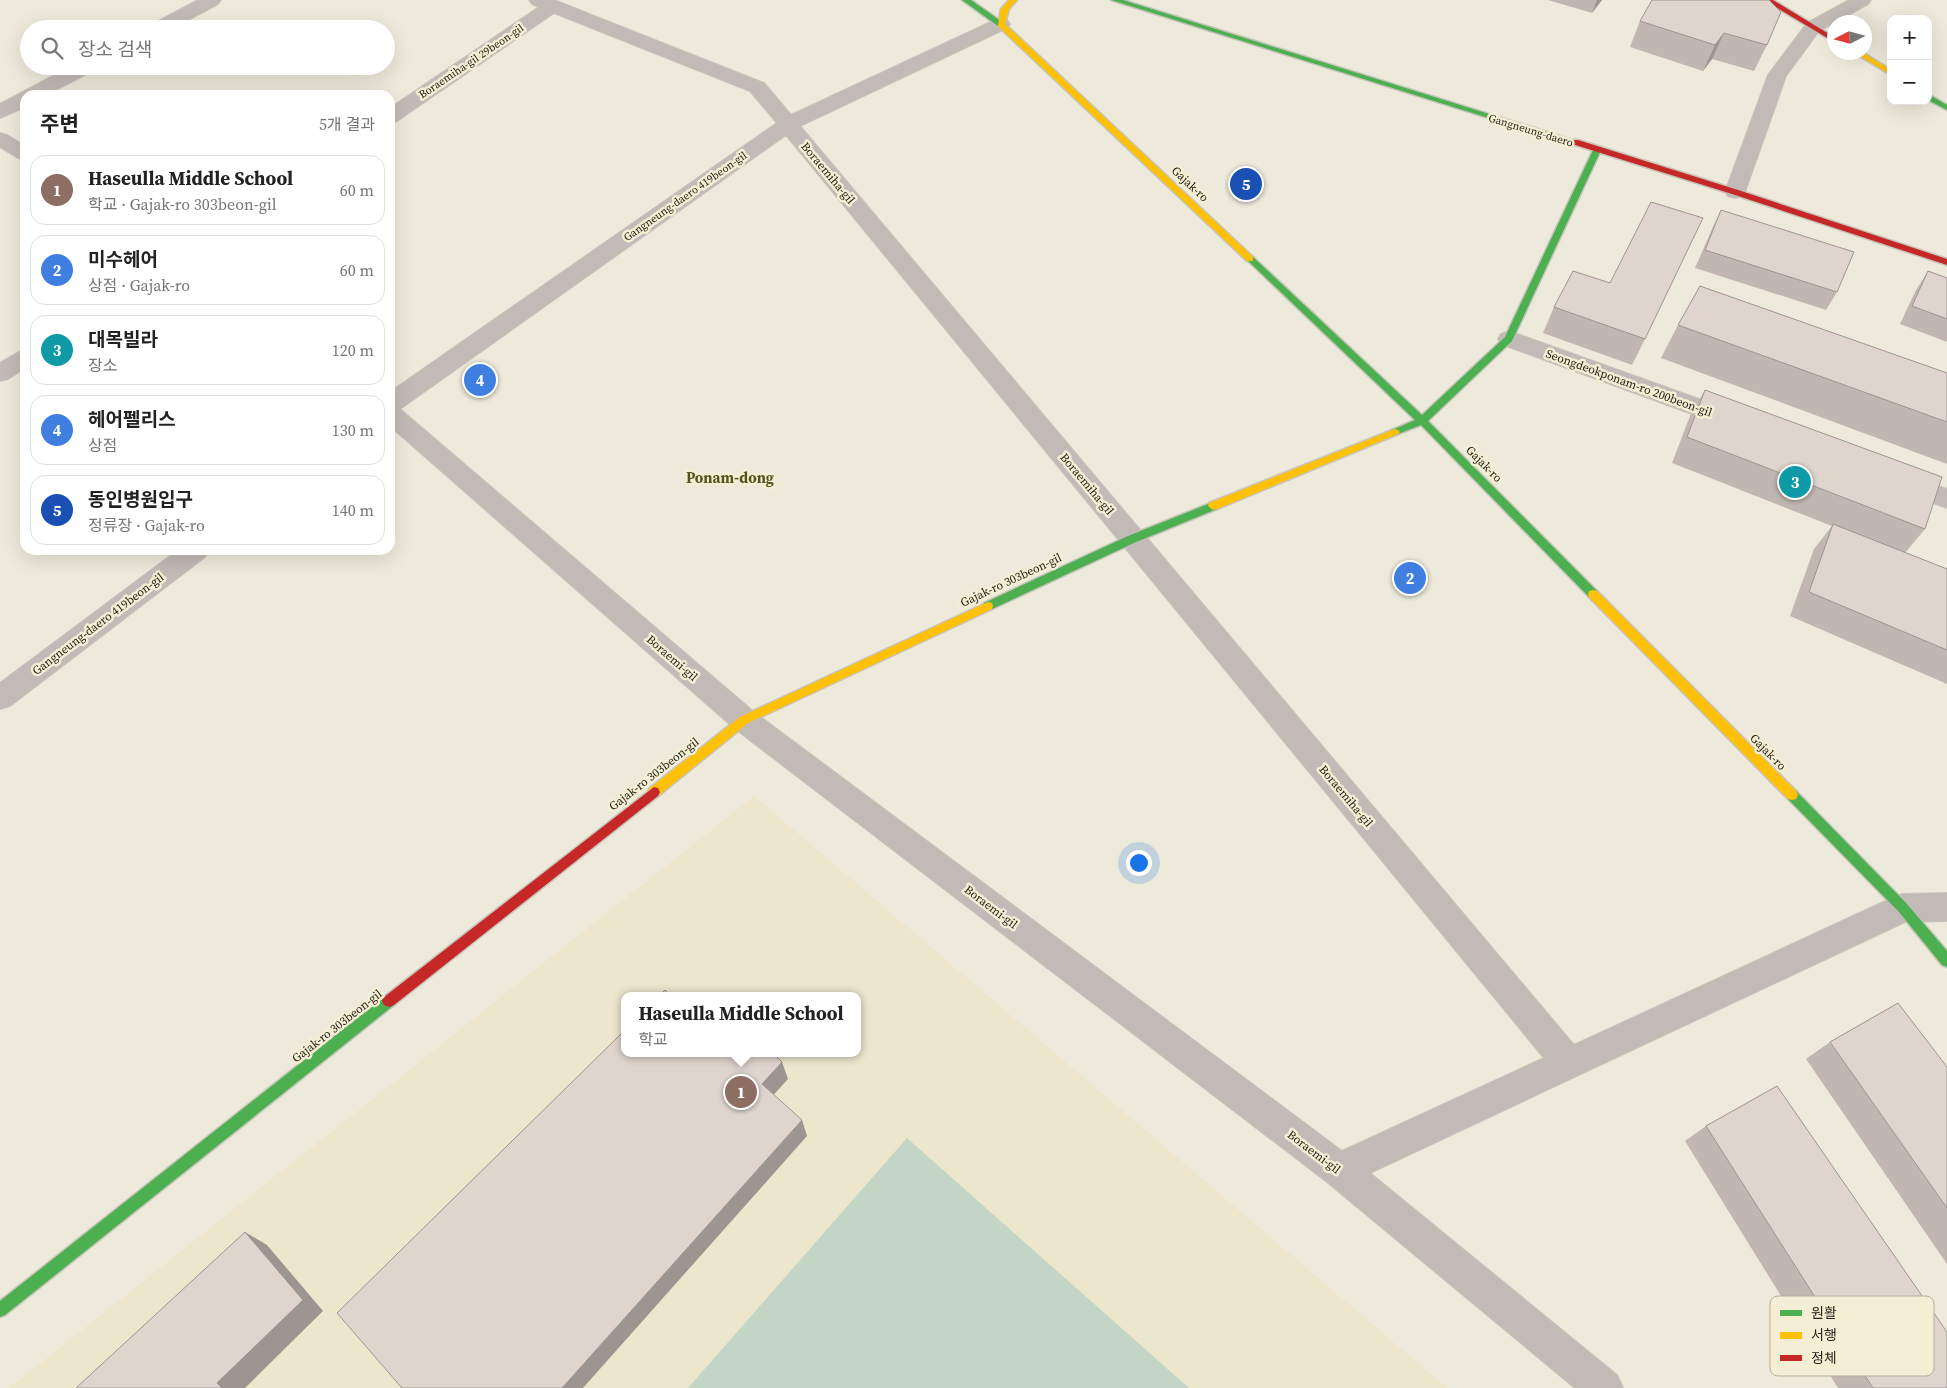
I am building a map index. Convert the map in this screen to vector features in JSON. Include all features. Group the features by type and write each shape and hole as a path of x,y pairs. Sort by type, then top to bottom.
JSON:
{"street":[{"path":"174,20 212,0"},
{"name":"Gajak-ro","path":"966,0 1001,24 1422,421 1903,908 1947,961"},
{"path":"1001,24 1005,9 1013,0"},
{"name":"Gangneung-daero","path":"1115,0 1734,192 1947,262"},
{"path":"1768,0 1827,36"},
{"path":"1734,192 1777,75 1813,27 1862,0"},
{"name":"Boraemiha-gil 29beon-gil","path":"395,113 545,3"},
{"name":"Boraemiha-gil","path":"545,3 757,87 1568,1063"},
{"name":"Gangneung-daero 419beon-gil","path":"395,400 788,124 1001,24"},
{"path":"1869,60 1887,71"},
{"path":"41,90 69,75"},
{"path":"1932,99 1947,108"},
{"path":"0,112 20,102"},
{"path":"0,139 20,151"},
{"path":"1422,421 1509,339 1597,150"},
{"name":"Seongdeokponam-ro 200beon-gil","path":"1509,339 1751,427"},
{"path":"0,373 20,361"},
{"name":"Boraemi-gil","path":"395,417 744,720 1339,1170 1604,1388"},
{"name":"Gajak-ro 303beon-gil","path":"0,1310 744,720 1132,539 1422,421"},
{"path":"1882,475 1947,499"},
{"name":"Gangneung-daero 419beon-gil","path":"0,698 189,555"},
{"path":"1339,1170 1903,908 1947,907"}],"shaded area":[{"path":"754,796 1447,1388 9,1388"}],"green space":[{"path":"907,1138 1189,1388 688,1388"}],"building":[{"path":"1652,0 1769,0 1781,12 1767,45 1724,33 1715,45 1640,21"},
{"path":"1651,202 1703,218 1645,339 1554,307 1573,271 1610,283"},
{"path":"1721,210 1854,252 1837,292 1705,250"},
{"path":"1928,271 1947,278 1947,319 1912,306"},
{"path":"1700,286 1947,373 1947,422 1678,325"},
{"path":"1705,390 1942,477 1925,529 1687,437"},
{"path":"1833,524 1947,569 1947,650 1809,592"},
{"path":"1898,1003 1947,1067 1947,1208 1830,1042"},
{"path":"621,1034 621,1057 777,1057 782,1062 762,1084 802,1120 562,1388 402,1388 337,1313"},
{"path":"1777,1086 1922,1296 1814,1296 1706,1126"},
{"path":"245,1232 303,1300 217,1383 222,1388 76,1388"},
{"path":"1934,1313 1947,1332 1947,1388 1873,1388 1865,1376 1934,1376"}],"traffic: fast":[{"path":"966,0 1001,24"},
{"path":"1115,0 1575,142"},
{"path":"1932,99 1947,108"},
{"path":"1395,432 1422,421 1509,339 1597,150"},
{"path":"1250,259 1422,421 1593,594"},
{"path":"988,606 1132,539 1213,506"},
{"path":"1792,795 1903,908 1947,961"},
{"path":"0,1310 389,1001"}],"traffic: slow":[{"path":"1013,0 1005,9 1001,24 1250,259"},
{"path":"1869,60 1887,71"},
{"path":"1213,506 1395,432"},
{"path":"1593,594 1792,795"},
{"path":"654,792 744,720 988,606"}],"traffic: jam":[{"path":"1768,0 1827,36"},
{"path":"1575,142 1735,192 1947,262"},
{"path":"389,1001 654,792"}],"place":[{"name":"동인병원입구","path":"1246,184"},
{"name":"헤어펠리스","path":"480,380"},
{"name":"대목빌라","path":"1795,482"},
{"name":"미수헤어","path":"1410,578"},
{"name":"Haseulla Middle School","path":"741,1092"}],"district":[{"name":"Ponam-dong","path":"730,478"}]}
